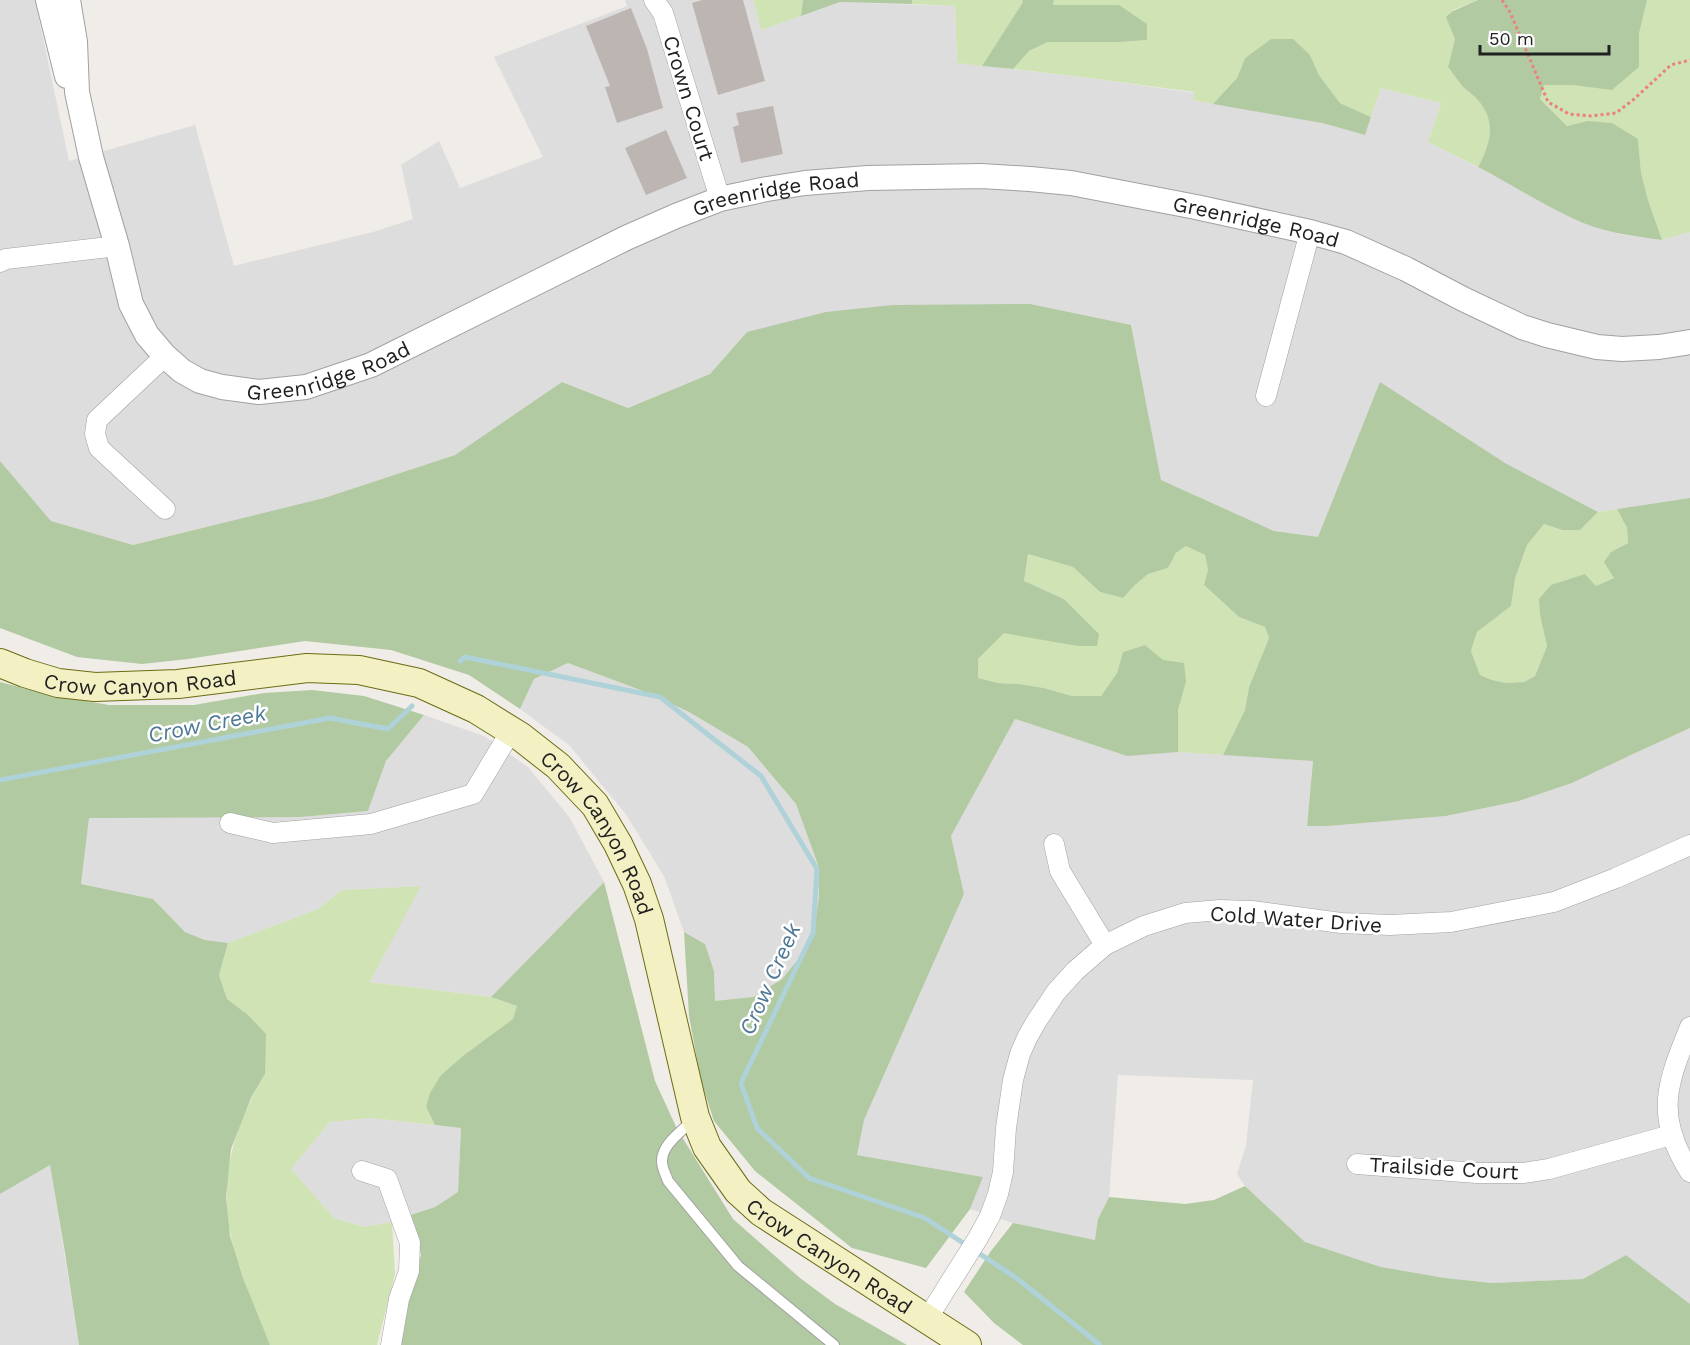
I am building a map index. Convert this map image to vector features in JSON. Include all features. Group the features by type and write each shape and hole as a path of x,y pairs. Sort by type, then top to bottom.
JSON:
{"main road":[{"name":"Crow Canyon Road","path":"0,663 58,683 94,687 178,684 308,668 359,670 419,683 476,708 511,731 558,766 595,805 638,884 649,919 695,1117 707,1147 738,1191 761,1212 967,1345"}],"street":[{"name":"Greenridge Road","path":"48,0 65,74 77,92"},
{"name":"Greenridge Road","path":"68,0 75,42 77,92 91,157 131,304 147,335 165,357 182,371 200,381 222,387 259,392 306,387 370,364 626,238 720,199 805,183 868,178 981,176 1071,183 1196,207 1346,242 1522,327 1547,335 1596,346 1622,348 1659,347 1690,342"},
{"name":"Crown Court","path":"654,0 663,13 720,199"},
{"path":"1266,396 1310,232"},
{"path":"0,262 6,259 117,246"},
{"path":"165,357 97,420 95,434 99,448 165,509"},
{"path":"230,823 273,833 371,824 474,794 511,731"},
{"path":"1054,844 1060,871 1105,945"},
{"name":"Cold Water Drive","path":"927,1319 978,1238 990,1216 998,1194 1003,1172 1013,1080 1027,1038 1056,992 1075,971 1105,945 1144,926 1185,913 1220,910 1252,911 1341,923 1390,925 1451,922 1554,902 1688,850"},
{"path":"1690,1027 1673,1069 1668,1095 1671,1135 1690,1172"},
{"name":"Trailside Court","path":"1357,1164 1477,1173 1522,1173 1549,1169 1671,1135"},
{"path":"362,1171 387,1179 410,1243 409,1270 399,1299 391,1345"}],"lane":[{"path":"695,1117 666,1148 662,1164 668,1181 738,1266 834,1345"}],"path":[{"path":"1502,0 1510,12 1548,102 1569,114 1591,116 1616,113 1634,100 1671,65 1690,60"}],"shaded area":[{"path":"0,0 35,0 69,161 195,125 234,266 373,232 413,219 401,165 439,141 460,188 543,157 494,57 627,6 625,0 753,0 761,30 840,2 955,6 957,63 1195,93 1193,100 1322,123 1365,135 1381,88 1441,103 1428,142 1572,218 1623,235 1662,240 1690,232 1690,498 1598,512 1505,463 1318,538 1274,531 1161,480 1131,325 747,332 710,374 628,408 562,382 455,455 324,498 133,545 51,521 0,461"},
{"path":"568,663 651,694 689,712 748,747 796,804 818,865 819,897 814,929 806,950 782,979 753,997 715,1002 714,971 705,944 684,932 664,876 625,813 569,745 520,709 534,679"},
{"path":"424,715 484,736 528,767 570,818 604,882 491,997 370,982 420,886 342,890 318,909 228,943 205,940 185,932 153,899 81,884 89,817 301,817 368,811 386,761"},
{"path":"1015,719 1127,756 1169,751 1313,761 1307,826 1446,816 1519,801 1572,783 1690,728 1690,1304 1626,1255 1583,1279 1492,1283 1381,1267 1305,1242 1245,1186 1237,1174 1246,1145 1253,1080 1118,1075 1109,1197 1098,1219 1096,1240 1013,1223 970,1209 983,1177 857,1155 864,1120 964,894 951,836"},
{"path":"371,1118 461,1128 458,1192 435,1207 392,1222 364,1227 334,1218 290,1170 330,1122"},
{"path":"50,1164 79,1345 0,1345 0,1194"}],"green space":[{"path":"753,0 803,0 801,16 761,30"},
{"path":"803,0 912,0 912,4 840,2 801,16"},
{"path":"912,0 1022,0 1023,2 982,66 957,63 955,6 912,4"},
{"path":"1022,0 1054,0 1053,5 1119,5 1147,24 1147,40 1048,42 1029,51 1013,69 982,66 1023,2"},
{"path":"1054,0 1478,0 1453,10 1455,39 1448,67 1462,86 1483,106 1490,132 1486,149 1478,167 1428,142 1441,103 1381,88 1371,117 1340,103 1319,75 1310,55 1271,39 1245,58 1237,78 1213,104 1193,100 1194,92 1013,69 1029,51 1048,42 1147,40 1078,6 1053,5"},
{"path":"1478,0 1647,0 1639,34 1639,67 1612,90 1573,85 1544,85 1540,99 1567,126 1587,121 1612,123 1638,139 1641,173 1662,240 1616,233 1583,223 1478,167 1489,140 1489,123 1483,106 1462,86 1448,67 1455,39 1446,17 1453,11"},
{"path":"1647,0 1690,0 1690,232 1662,240 1641,173 1638,139 1587,121 1567,126 1540,99 1544,85 1573,85 1639,67 1639,34"},
{"path":"1271,39 1293,39 1310,55 1319,75 1340,103 1371,117 1365,135 1322,123 1213,104 1237,78 1245,58"},
{"path":"1030,304 1131,325 1161,480 1274,531 1318,537 1380,382 1505,463 1598,512 1580,530 1562,530 1544,524 1527,545 1515,579 1511,606 1477,632 1471,651 1480,675 1492,680 1506,683 1524,682 1535,676 1547,646 1539,599 1551,585 1585,574 1596,586 1614,578 1604,562 1611,552 1628,543 1627,528 1617,509 1690,498 1690,728 1572,783 1519,801 1446,816 1307,826 1313,761 1223,755 1245,710 1249,687 1269,638 1265,627 1239,617 1204,585 1208,570 1205,555 1186,546 1176,553 1168,568 1148,574 1123,598 1100,592 1073,567 1028,554 1024,581 1064,599 1099,634 1097,646 1077,646 1004,633 978,659 978,678 998,683 1044,688 1072,696 1101,696 1117,673 1123,652 1145,645 1163,660 1184,663 1186,682 1178,710 1178,752 1127,756 1015,719 951,836 964,894 864,1120 857,1155 983,1177 970,1209 926,1268 852,1248 755,1171 714,1121 701,1081 689,1016 684,932 705,944 714,971 715,1001 753,997 782,979 806,950 814,929 819,897 818,865 796,804 748,747 689,712 651,694 568,663 534,679 520,709 469,675 391,650 305,641 142,664 77,657 0,628 0,461 51,521 133,545 324,498 455,455 562,382 628,408 710,374 747,332 826,312 892,305"},
{"path":"1617,509 1627,528 1628,543 1611,552 1614,578 1596,586 1585,574 1572,579 1540,615 1547,646 1535,676 1524,682 1506,683 1480,675 1471,651 1477,632 1511,606 1515,579 1527,545 1544,524 1562,530 1580,530 1598,512"},
{"path":"1186,546 1205,555 1208,570 1204,585 1239,617 1265,627 1269,638 1249,687 1245,710 1223,755 1178,752 1178,710 1186,682 1145,645 1123,652 1117,673 1101,696 1072,696 1044,688 998,683 978,678 978,659 1004,632 1077,646 1064,599 1024,581 1028,554 1073,567 1100,592 1123,598 1148,574 1168,568 1176,553"},
{"path":"0,682 46,694 109,705 194,705 264,693 312,690 364,696 424,715 386,761 368,811 301,817 89,818 81,884 153,899 185,932 205,940 228,943 219,975 227,999 247,1014 266,1034 265,1074 251,1098 231,1149 226,1197 230,1236 243,1278 270,1345 79,1345 50,1165 0,1194"},
{"path":"604,882 655,1081 677,1129 733,1219 800,1278 835,1304 907,1345 399,1345 421,1255 411,1215 435,1207 458,1192 461,1128 435,1125 426,1107 430,1093 441,1075 513,1019 517,1006 491,997"},
{"path":"421,886 370,982 491,997 517,1006 513,1019 441,1075 426,1107 435,1125 371,1118 330,1122 291,1169 334,1218 364,1227 392,1222 395,1274 377,1345 270,1345 238,1265 227,1215 228,1173 232,1152 245,1112 265,1074 247,1014 227,999 219,975 228,943 318,909 342,890"},
{"path":"1245,1186 1305,1242 1381,1267 1492,1283 1583,1279 1626,1255 1690,1304 1690,1345 1023,1345 994,1323 964,1292 1013,1223 1095,1240 1098,1219 1109,1197 1185,1204 1214,1200"}],"building":[{"path":"702,0 743,0 765,81 718,95 692,3"},
{"path":"631,8 647,49 663,108 617,123 605,87 610,86 586,26"},
{"path":"773,106 783,154 741,163 733,127 739,125 736,113"},
{"path":"666,130 687,178 646,195 625,148"}],"waterway":[{"name":"Crow Creek","path":"460,661 465,657 660,697 761,776 817,869 813,933 741,1083 757,1128 809,1178 925,1218 1015,1277 1100,1345"},
{"name":"Crow Creek","path":"0,780 330,718 388,729 412,706"}]}
